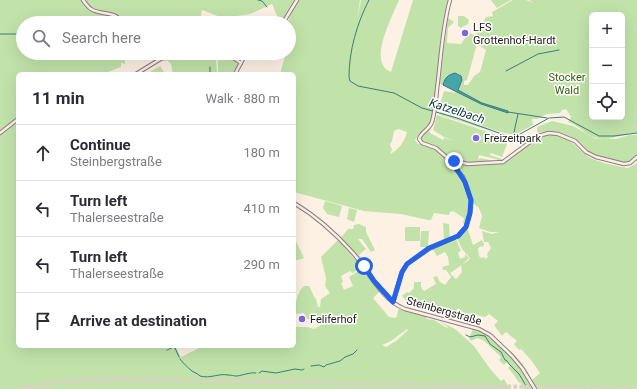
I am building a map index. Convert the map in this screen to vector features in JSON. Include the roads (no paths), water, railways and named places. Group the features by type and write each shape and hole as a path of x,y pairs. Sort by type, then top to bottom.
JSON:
{"main road":[{"path":"83,0 92,10 115,16"},
{"path":"287,16 297,0"},
{"path":"393,302 402,272 407,264 429,248 458,236 466,227 470,213 471,200 465,182 452,162 436,148 419,141 419,136 430,125 434,113 445,19 450,0"},
{"path":"139,72 159,60"},
{"path":"236,72 241,62 238,60"},
{"path":"0,133 16,121"},
{"path":"452,162 456,161 473,164 502,162 538,136 549,133 563,135 574,141 586,152 596,157 624,164 630,163 637,157"},
{"name":"Steinbergstraße","path":"296,204 307,211 353,253 374,281 393,302 405,309 479,329 487,333 519,364 534,389"}],"water":[{"path":"455,73 461,76 462,80 458,90 482,103 508,111 508,113 481,104 443,85 447,77"}],"waterway":[{"path":"258,0 262,1 267,7"},
{"name":"Katzelbach","path":"369,0 357,28 352,47 349,67 350,81 358,86 394,93 422,108 457,118 513,138 549,118"},
{"path":"0,34 16,34"},
{"path":"506,71 538,54 559,50"},
{"path":"210,67 210,72"},
{"path":"508,112 547,118"},
{"path":"513,137 518,114"},
{"name":"Katzelbach","path":"550,118 564,117 599,136 637,133"},
{"path":"466,335 470,337 478,335 485,336 490,344 501,352 505,360 519,374 528,389"},
{"path":"167,350 171,348"},
{"path":"175,348 179,357"},
{"path":"311,366 319,365 324,367 340,361 357,350"},
{"path":"180,359 192,371 204,377 221,375 237,376 256,373"},
{"path":"259,373 262,371 276,373 295,369 304,369"}],"tunnel":[{"path":"16,389 63,381 123,379 637,389"}],"place":[{"name":"LFS Grottenhof-Hardt","path":"465,33"},
{"name":"Freizeitpark","path":"476,138"},
{"name":"Feliferhof","path":"302,319"}],"park label":[{"name":"Stocker Wald","path":"567,83"}]}
